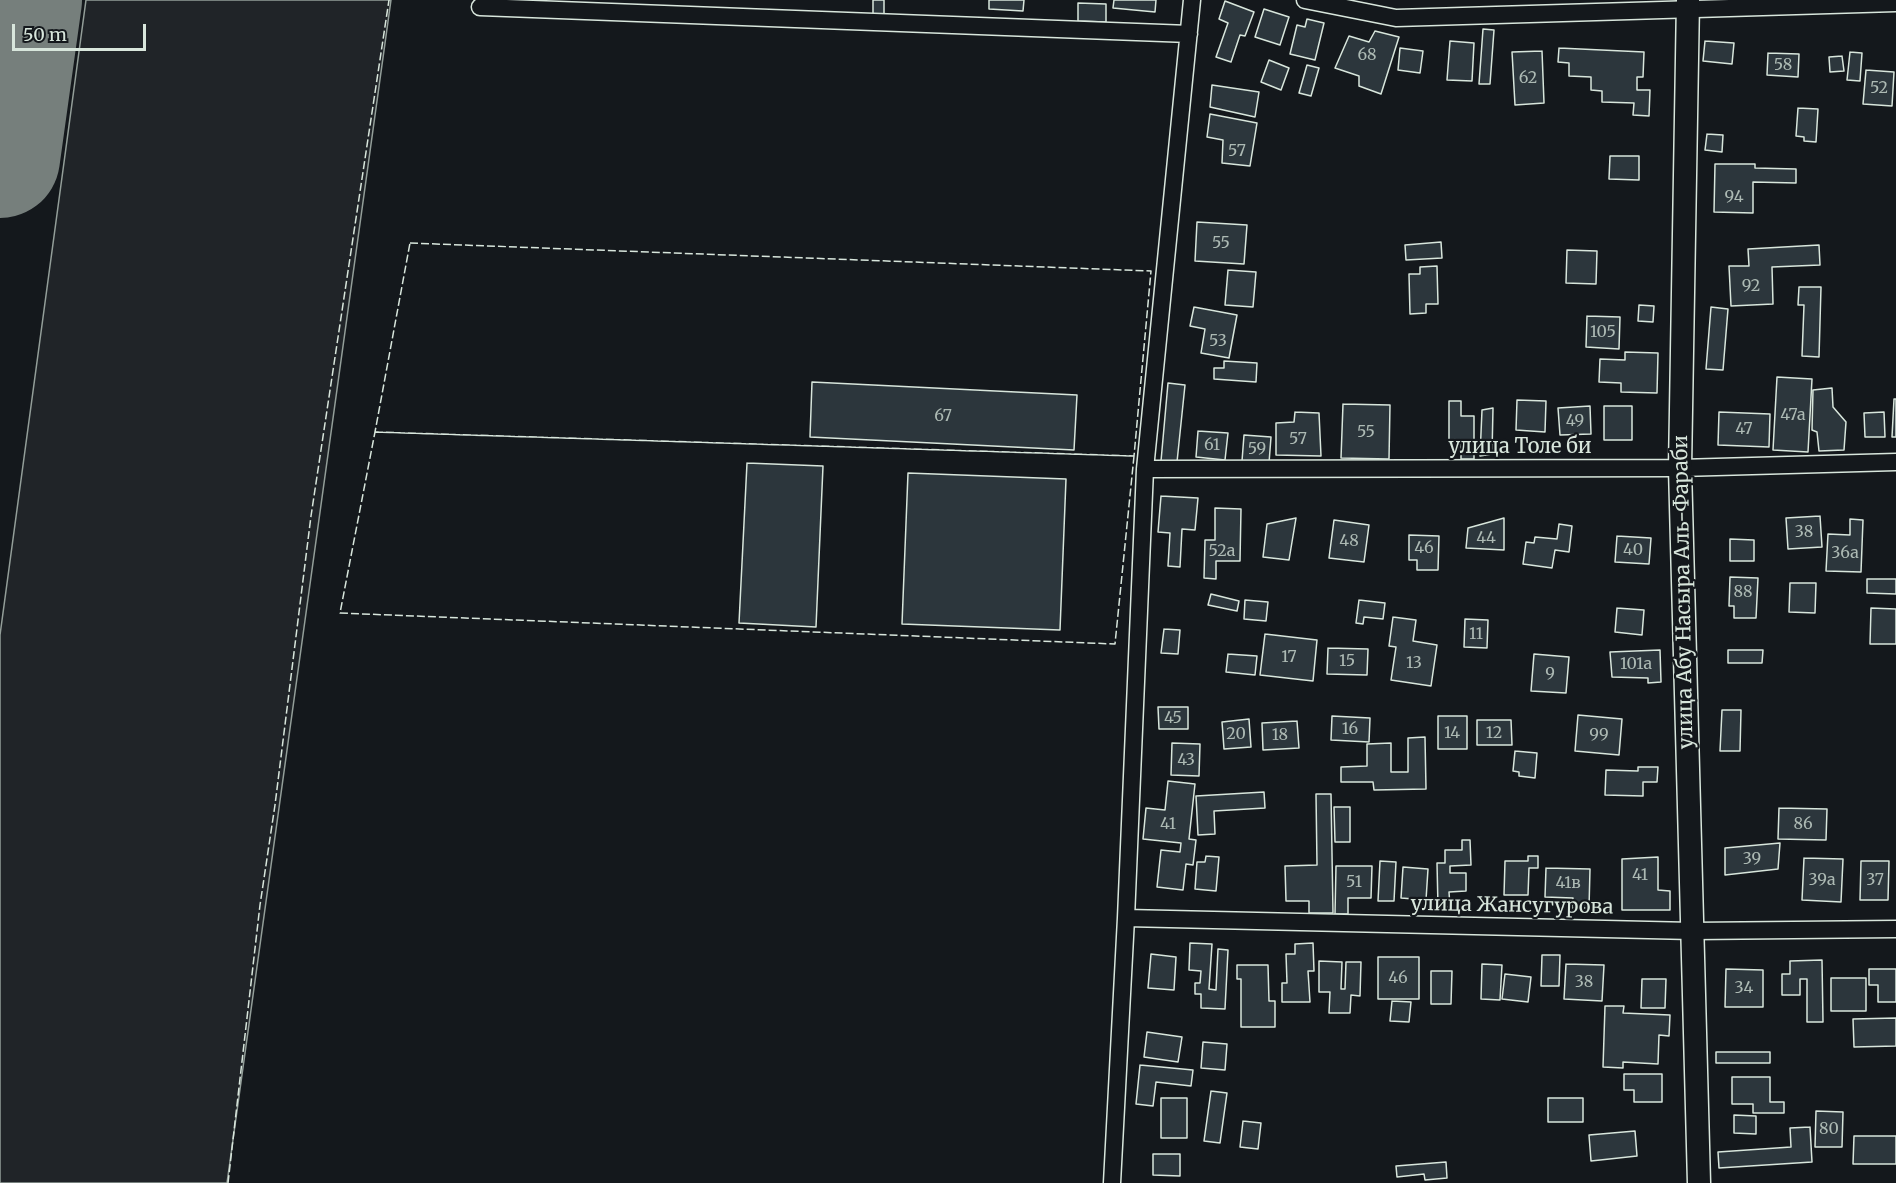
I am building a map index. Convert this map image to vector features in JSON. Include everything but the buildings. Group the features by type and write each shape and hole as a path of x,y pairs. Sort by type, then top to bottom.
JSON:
{"street":[{"path":"1112,1183 1145,469 1192,0"},
{"path":"1305,0 1396,18 1688,4 1896,3"},
{"name":"улица Абу Насыра Аль-Фараби","path":"1688,4 1680,468 1699,1183"},
{"path":"480,7 1189,34"},
{"name":"улица Толе би","path":"1145,469 1680,468 1896,462"},
{"name":"улица Жансугурова","path":"1126,918 1692,931 1896,928"}],"shaded area":[{"path":"86,0 391,0 227,1183 0,1183 0,635"}],"runway":[{"path":"0,158 22,0"}],"fence":[{"path":"228,1183 260,905 275,805 311,516 389,0"},
{"path":"410,243 1151,271 1134,456 375,432 410,243"},
{"path":"375,432 1134,456 1115,644 340,613 375,432"}]}
